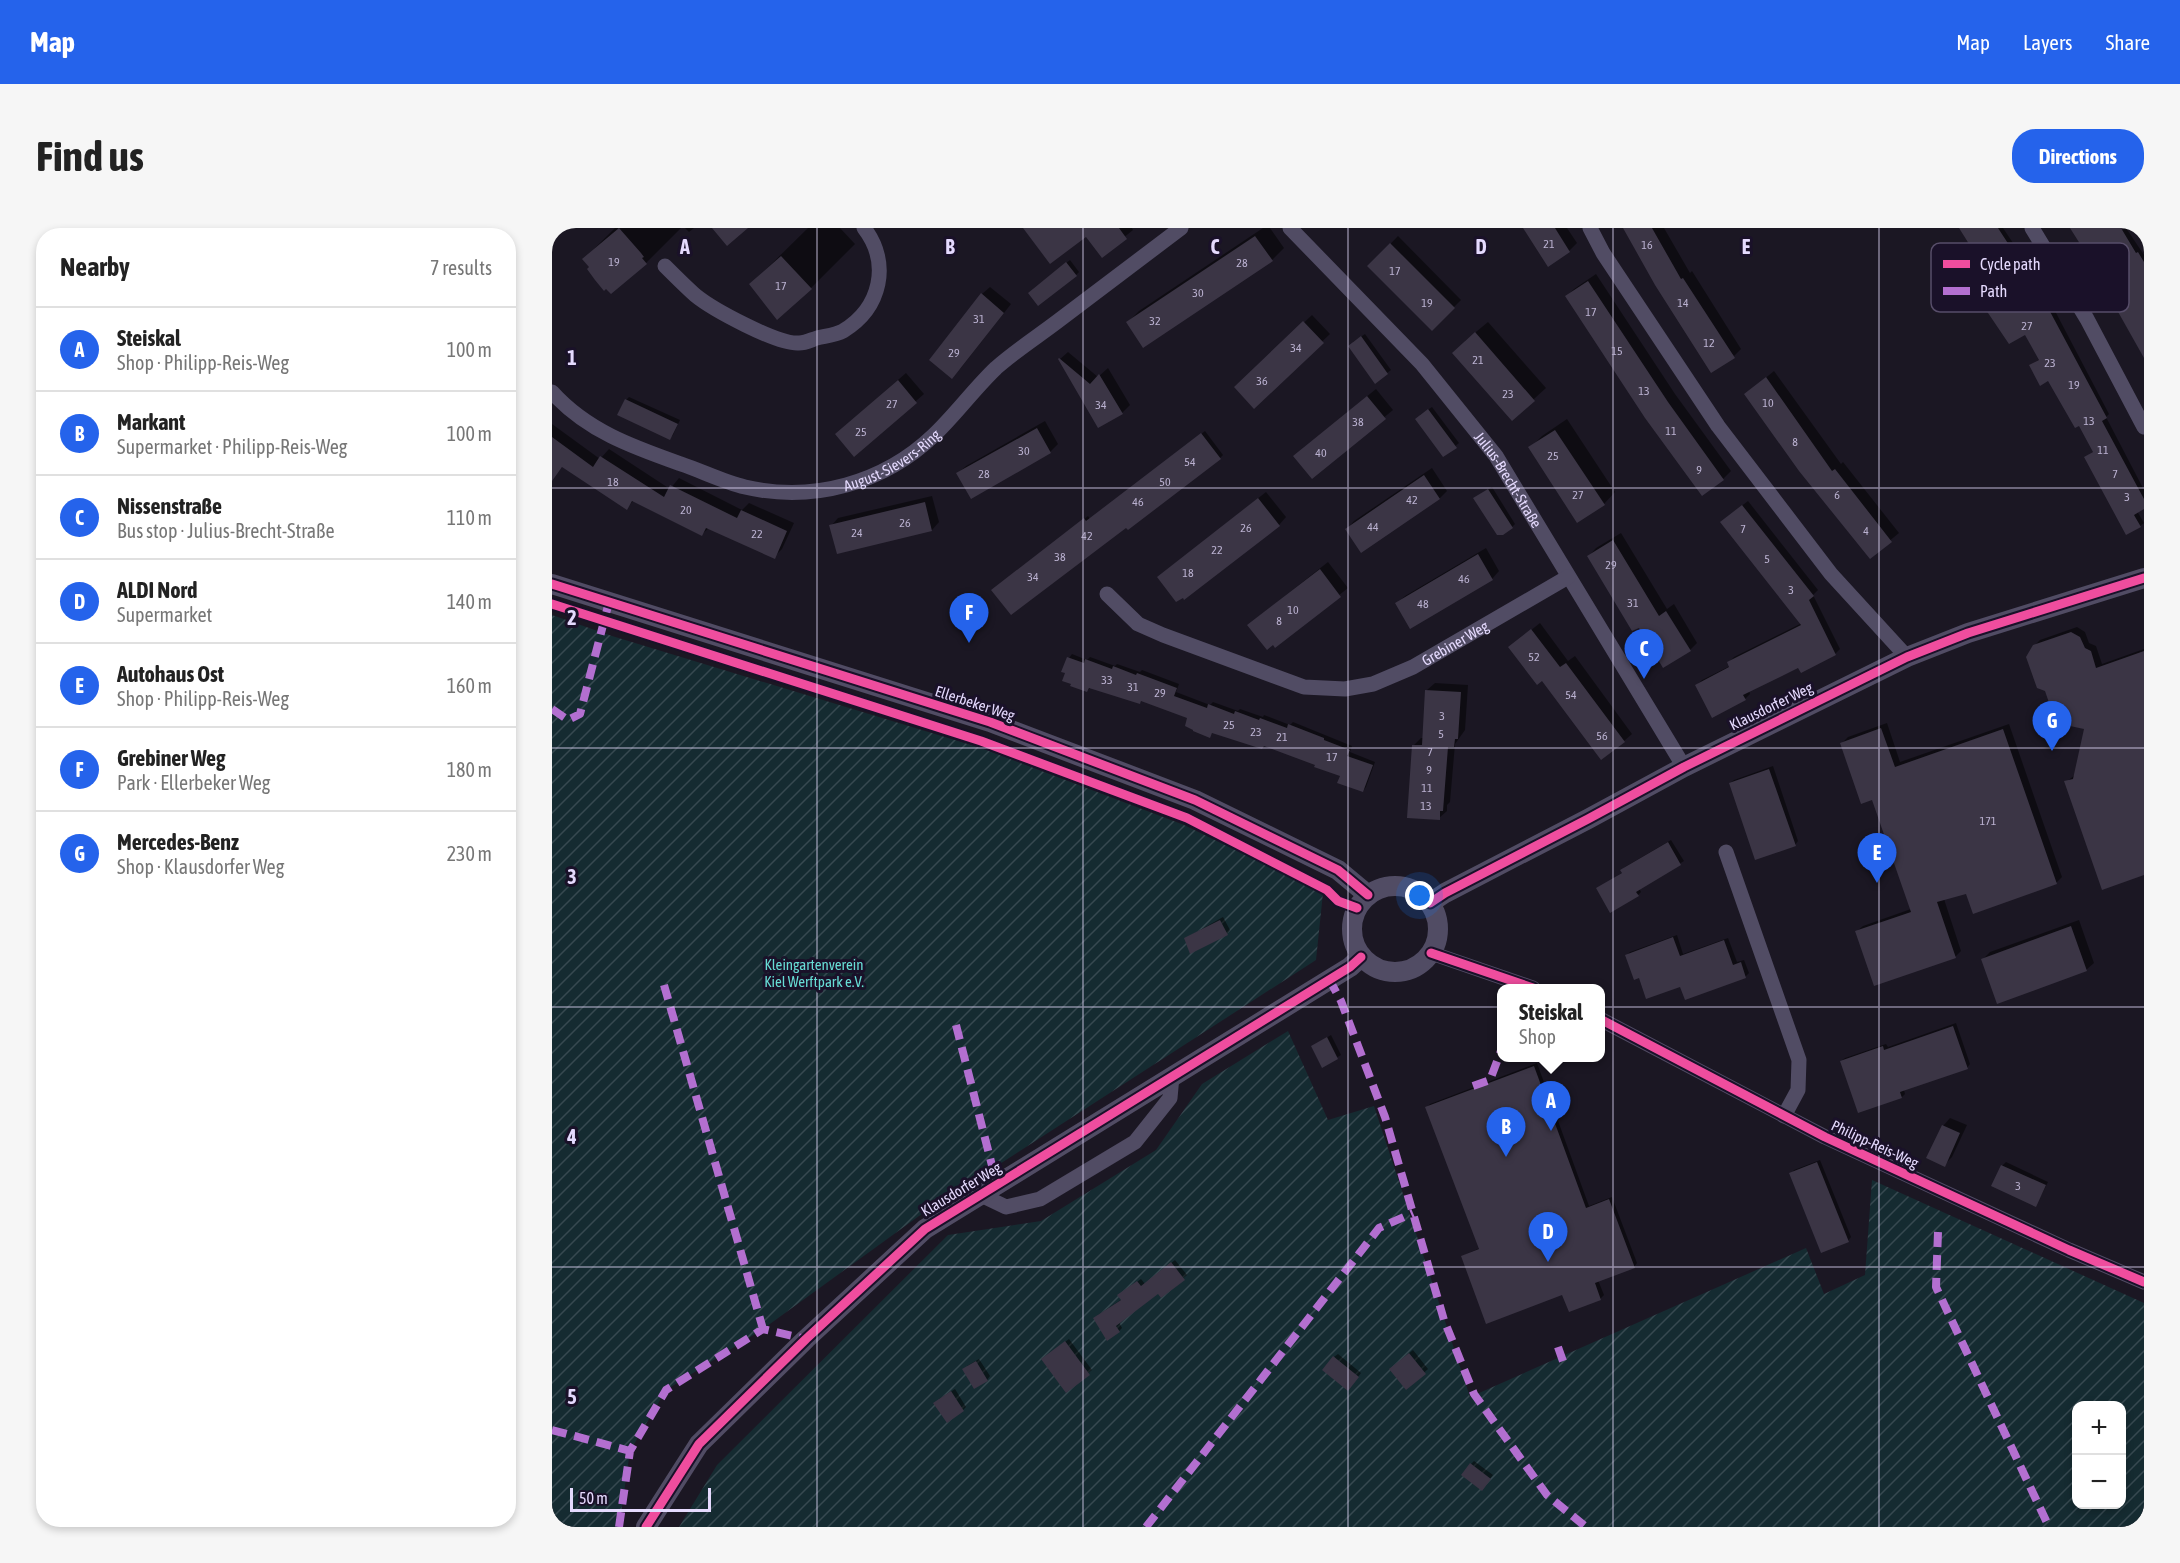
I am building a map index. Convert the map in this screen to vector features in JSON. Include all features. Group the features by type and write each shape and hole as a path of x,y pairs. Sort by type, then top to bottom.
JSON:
{"street":[{"path":"665,266 697,297 770,338 798,343 843,331 868,309 878,287 880,265 873,239 864,228"},
{"name":"August-Sievers-Ring","path":"552,392 564,405 598,430 631,446 744,487 803,492 839,487 874,476 906,458 934,435 997,368 1181,228"},
{"name":"Julius-Brecht-Straße","path":"1290,228 1422,364 1496,456 1684,766"},
{"path":"1590,228 1603,253 1718,426 1831,573 1907,657"},
{"path":"2032,228 2041,243"},
{"path":"2083,312 2144,427"},
{"name":"Grebiner Weg","path":"1107,594 1138,624 1163,635 1304,687 1345,689 1373,684 1413,666 1568,577"},
{"name":"Klausdorfer Weg","path":"1430,903 1684,766 1907,657 1968,633 2144,578"},
{"name":"Ellerbeker Weg","path":"552,584 990,722 1185,796 1338,870 1368,895"},
{"path":"1726,852 1799,1060 1798,1090 1784,1116"},
{"path":"1401,886 1417,892 1430,903 1436,915 1437,941 1431,953 1422,963 1401,973 1379,970 1361,957 1353,942 1352,924 1357,908 1368,895 1383,887 1401,886"},
{"path":"1431,953 1521,984"},
{"name":"Klausdorfer Weg","path":"646,1527 699,1443 806,1339 925,1229 1350,967 1361,957"},
{"name":"Philipp-Reis-Weg","path":"1605,1022 1825,1137 2069,1250 2144,1282"},
{"name":"Klausdorfer Weg","path":"981,1195 1006,1207 1040,1199 1134,1142 1170,1098 1172,1076"}],"green space":[{"name":"Kleingartenverein Kiel Werftpark e.V.","path":"552,615 612,636 981,748 1184,825 1323,893 1316,960 919,1216 763,1329 666,1390 630,1451 619,1527 552,1527"},
{"path":"1288,1031 1328,1120 1374,1106 1470,1397 1806,1248 1824,1294 1865,1275 1872,1180 2144,1303 2144,1527 679,1527 717,1465 948,1235 1041,1221 1156,1150 1202,1084"}],"building":[{"path":"619,228 641,253 647,264 611,294 606,289 604,291 582,259"},
{"path":"712,228 748,228 727,246"},
{"path":"1023,228 1119,228 1127,239 1102,258 1086,237 1050,264"},
{"path":"1523,228 1555,228 1570,252 1548,267"},
{"path":"1623,228 1652,228 1681,279 1683,278 1735,358 1711,373 1655,285"},
{"path":"1959,228 1998,228 2008,243 1968,243"},
{"path":"2070,228 2121,228 2144,262 2144,358 2118,312 2129,312 2129,243 2079,243"},
{"path":"1255,236 1273,261 1143,348 1126,322"},
{"path":"1390,243 1455,308 1432,331 1367,266"},
{"path":"781,256 812,289 777,320 749,284"},
{"path":"1066,262 1077,276 1038,306 1028,293"},
{"path":"1588,281 1668,402 1724,480 1702,496 1645,418 1565,296"},
{"path":"981,293 1004,313 952,379 929,360"},
{"path":"1987,312 2050,312 2107,418 2102,421 2144,499 2144,509 2134,515 2141,527 2126,535 2084,457 2093,452 2079,426 2075,428 2048,381 2040,386 2029,365 2039,360 2025,335 2009,344"},
{"path":"1303,321 1324,343 1254,409 1234,387"},
{"path":"1475,332 1535,401 1512,421 1452,353"},
{"path":"1361,336 1388,374 1375,384 1348,346"},
{"path":"1059,358 1090,384 1099,374 1123,414 1098,428"},
{"path":"1766,377 1832,471 1835,469 1892,542 1870,559 1799,471 1744,394"},
{"path":"898,380 917,403 854,457 835,434"},
{"path":"1367,396 1386,419 1312,479 1293,456"},
{"path":"625,399 678,424 670,440 617,415"},
{"path":"1428,409 1457,448 1443,457 1415,419"},
{"path":"1037,428 1051,453 971,499 956,473"},
{"path":"1555,430 1605,505 1577,523 1528,447"},
{"path":"1201,433 1221,459 1011,615 991,590 1084,518 1086,521"},
{"path":"552,437 593,467 600,456 664,497 670,485 737,518 741,510 787,531 775,559 706,528 702,536 632,501 627,510 562,467 552,481"},
{"path":"1424,475 1440,499 1361,553 1345,529"},
{"path":"1488,489 1513,528 1503,535 1497,535 1473,498"},
{"path":"1258,498 1280,526 1184,600 1183,598 1176,602 1157,577"},
{"path":"925,502 932,531 837,554 829,525"},
{"path":"1742,505 1814,596 1809,600 1836,655 1801,673 1798,668 1743,695 1746,700 1712,718 1695,685 1729,667 1727,662 1801,625 1720,522"},
{"path":"1613,540 1659,616 1666,611 1691,651 1663,668 1639,628 1632,631 1587,556"},
{"path":"1478,554 1493,580 1410,629 1395,603"},
{"path":"1320,569 1341,597 1275,648 1273,645 1267,650 1247,625"},
{"path":"1531,629 1560,667 1566,663 1625,742 1601,760 1542,681 1537,685 1508,647"},
{"path":"2071,632 2080,637 2085,648 2091,651 2096,668 2144,651 2144,875 2102,890 2064,781 2073,779 2084,729 2056,723 2045,691 2037,688 2026,657 2033,645"},
{"path":"1067,657 1084,663 1085,659 1112,669 1113,666 1136,675 1137,673 1177,688 1174,696 1207,708 1208,704 1234,714 1235,711 1287,728 1288,724 1324,738 1324,740 1350,750 1347,756 1373,765 1363,792 1337,783 1340,776 1264,746 1262,749 1212,733 1210,738 1185,726 1187,718 1141,701 1140,704 1089,688 1087,692 1070,686 1071,684 1062,681 1065,673 1061,672"},
{"path":"1425,690 1461,692 1458,739 1455,739 1454,747 1448,747 1443,811 1440,811 1440,820 1407,818 1412,745 1422,745"},
{"path":"1881,728 1895,767 2003,729 2057,884 1973,914 1966,894 1937,902 1956,958 1874,986 1855,931 1911,912 1872,800 1861,804 1840,743"},
{"path":"1769,769 1796,846 1755,860 1729,783"},
{"path":"1668,842 1681,865 1636,892 1639,896 1610,913 1596,888 1622,873 1620,870"},
{"path":"1220,920 1228,935 1190,954 1184,938"},
{"path":"2071,926 2087,971 1997,1004 1981,959"},
{"path":"1673,937 1680,956 1724,940 1733,965 1741,962 1746,978 1685,1000 1680,987 1646,999 1639,978 1634,980 1625,955"},
{"path":"1953,1026 1968,1069 1900,1092 1902,1098 1858,1113 1840,1061 1883,1046 1884,1050"},
{"path":"1327,1037 1338,1059 1322,1068 1311,1046"},
{"path":"1534,1066 1586,1208 1609,1199 1635,1268 1595,1283 1601,1300 1569,1312 1562,1295 1486,1324 1461,1256 1479,1249 1425,1107"},
{"path":"1942,1125 1960,1133 1945,1167 1926,1158"},
{"path":"1817,1162 1849,1242 1821,1253 1789,1173"},
{"path":"2001,1165 2046,1185 2036,1207 1991,1186"},
{"path":"1171,1262 1185,1280 1161,1298 1158,1294 1116,1326 1120,1332 1107,1341 1093,1318 1121,1300 1117,1295 1137,1281 1141,1286"},
{"path":"1065,1341 1090,1375 1066,1393 1041,1359"},
{"path":"1409,1353 1426,1374 1406,1390 1389,1369"},
{"path":"1333,1356 1359,1377 1348,1391 1322,1370"},
{"path":"976,1361 988,1381 974,1389 962,1369"},
{"path":"951,1391 964,1411 947,1423 933,1403"},
{"path":"1470,1463 1491,1479 1482,1491 1461,1475"}],"marked path":[{"path":"552,709 568,720 580,714 609,602"},
{"path":"1329,979 1341,1001 1385,1117 1444,1320 1474,1394 1547,1495 1586,1527"},
{"path":"664,985 763,1329"},
{"path":"956,1025 997,1185"},
{"path":"1473,1086 1490,1080 1497,1061"},
{"path":"1146,1527 1379,1228 1413,1213"},
{"path":"1938,1232 1936,1287 2049,1527"},
{"path":"619,1527 630,1451 666,1390 763,1329 806,1339"},
{"path":"1558,1347 1565,1367"},
{"path":"552,1430 630,1451"}],"cycle path":[{"path":"1430,903 1684,767 1907,657 1968,633 2144,578"},
{"path":"552,584 990,722 1195,800 1338,870 1368,895"},
{"path":"552,604 981,741 1187,818 1327,890 1338,901 1357,908"},
{"path":"1431,953 1521,984"},
{"path":"646,1527 699,1444 806,1339 925,1229 1350,967 1361,957"},
{"path":"1605,1022 1825,1137 2069,1250 2144,1282"}],"place":[{"name":"Grebiner Weg","path":"969,643"},
{"name":"Nissenstraße","path":"1644,679"},
{"name":"Mercedes-Benz","path":"2052,751"},
{"name":"Autohaus Ost","path":"1877,883"},
{"name":"Steiskal","path":"1551,1131"},
{"name":"Markant","path":"1506,1157"},
{"name":"ALDI Nord","path":"1548,1262"}]}
